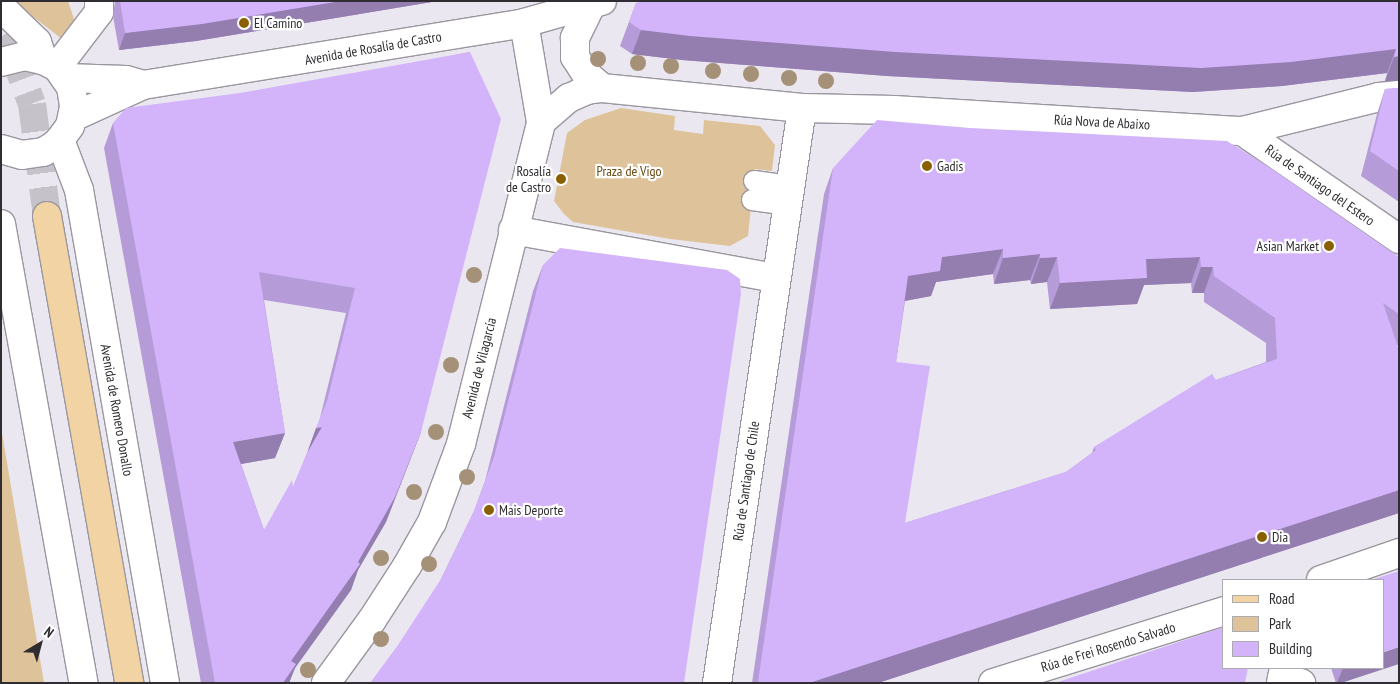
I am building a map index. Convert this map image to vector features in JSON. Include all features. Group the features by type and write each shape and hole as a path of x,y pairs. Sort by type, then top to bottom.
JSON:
{"main road":[{"path":"47,216 130,683"}],"street":[{"path":"55,68 93,20 98,12 99,1"},
{"path":"596,3 575,38 575,57 586,74 602,88"},
{"name":"Avenida de Rosalía de Castro","path":"73,117 143,85 524,23 596,3"},
{"path":"1,7 37,42 74,97 73,117 60,140 52,147 33,154 22,155 1,149"},
{"name":"Avenida de Vilagarcía","path":"326,683 407,566 432,522 461,444 541,122 524,23"},
{"name":"Avenida de Rosalía de Castro","path":"1,62 26,56 55,68 126,80 143,85"},
{"path":"513,230 775,278 802,108 602,88 587,90 569,98 541,122"},
{"name":"Rúa Nova de Abaixo","path":"802,108 903,111 1242,131 1379,97 1399,96"},
{"name":"Rúa de Santiago del Estero","path":"1242,131 1399,239"},
{"name":"Avenida de Romero Donallo","path":"60,140 78,190 164,683"},
{"path":"1,224 84,683"},
{"name":"Rúa de Santiago de Chile","path":"718,683 775,278"},
{"path":"1324,579 1399,553"},
{"name":"Rúa de Frei Rosendo Salvado","path":"993,683 1222,612"}],"lane":[{"path":"753,190 789,195"}],"green space":[{"path":"13,1 68,1 77,28 67,43"},
{"name":"Praza de Vigo","path":"621,108 675,116 674,130 703,134 704,120 760,126 775,145 772,171 755,169 748,236 730,246 670,239 573,222 564,214 554,201 567,133 585,120"},
{"path":"1,427 44,683 1,683"}],"building":[{"path":"120,1 341,1 202,24 125,33"},
{"path":"642,1 1399,1 1399,56 1394,57 1396,49 1291,62 1201,68 895,52 690,36 641,30 629,22 636,3"},
{"path":"470,52 501,119 421,432 395,497 358,562 360,564 291,661 296,664 283,683 215,683 113,123 126,108 240,93","holes":["259,272 355,288 327,401 316,428 322,427 306,455 293,487 292,480 264,530 233,442 285,433"]},
{"path":"1399,88 1399,171 1370,151 1385,89"},
{"path":"877,120 970,128 1227,141 1272,169 1399,257 1399,314 1383,303 1399,350 1399,490 809,683 758,682 833,168","holes":["1003,249 1003,258 1040,254 1040,258 1057,257 1060,283 1147,278 1146,259 1200,257 1201,267 1213,267 1214,276 1275,318 1277,359 1216,380 1212,374 1094,447 1096,450 1066,472 905,523 930,366 896,362 908,276 940,271 942,257"]},
{"path":"560,248 727,270 740,279 741,294 684,683 370,683 398,645 441,579 474,511 494,457 543,265"},
{"path":"1399,571 1399,647 1385,652 1385,579 1374,579"},
{"path":"1222,628 1222,669 1248,669 1245,683 1055,683"}],"tunnel":[{"path":"1,37 13,53 32,104 47,216"}],"place":[{"name":"El Camino","path":"244,23"},
{"name":"Gadis","path":"927,166"},
{"name":"Rosalía de Castro","path":"561,179"},
{"name":"Asian Market","path":"1329,246"},
{"name":"Mais Deporte","path":"489,510"},
{"name":"Dia","path":"1262,537"}]}
